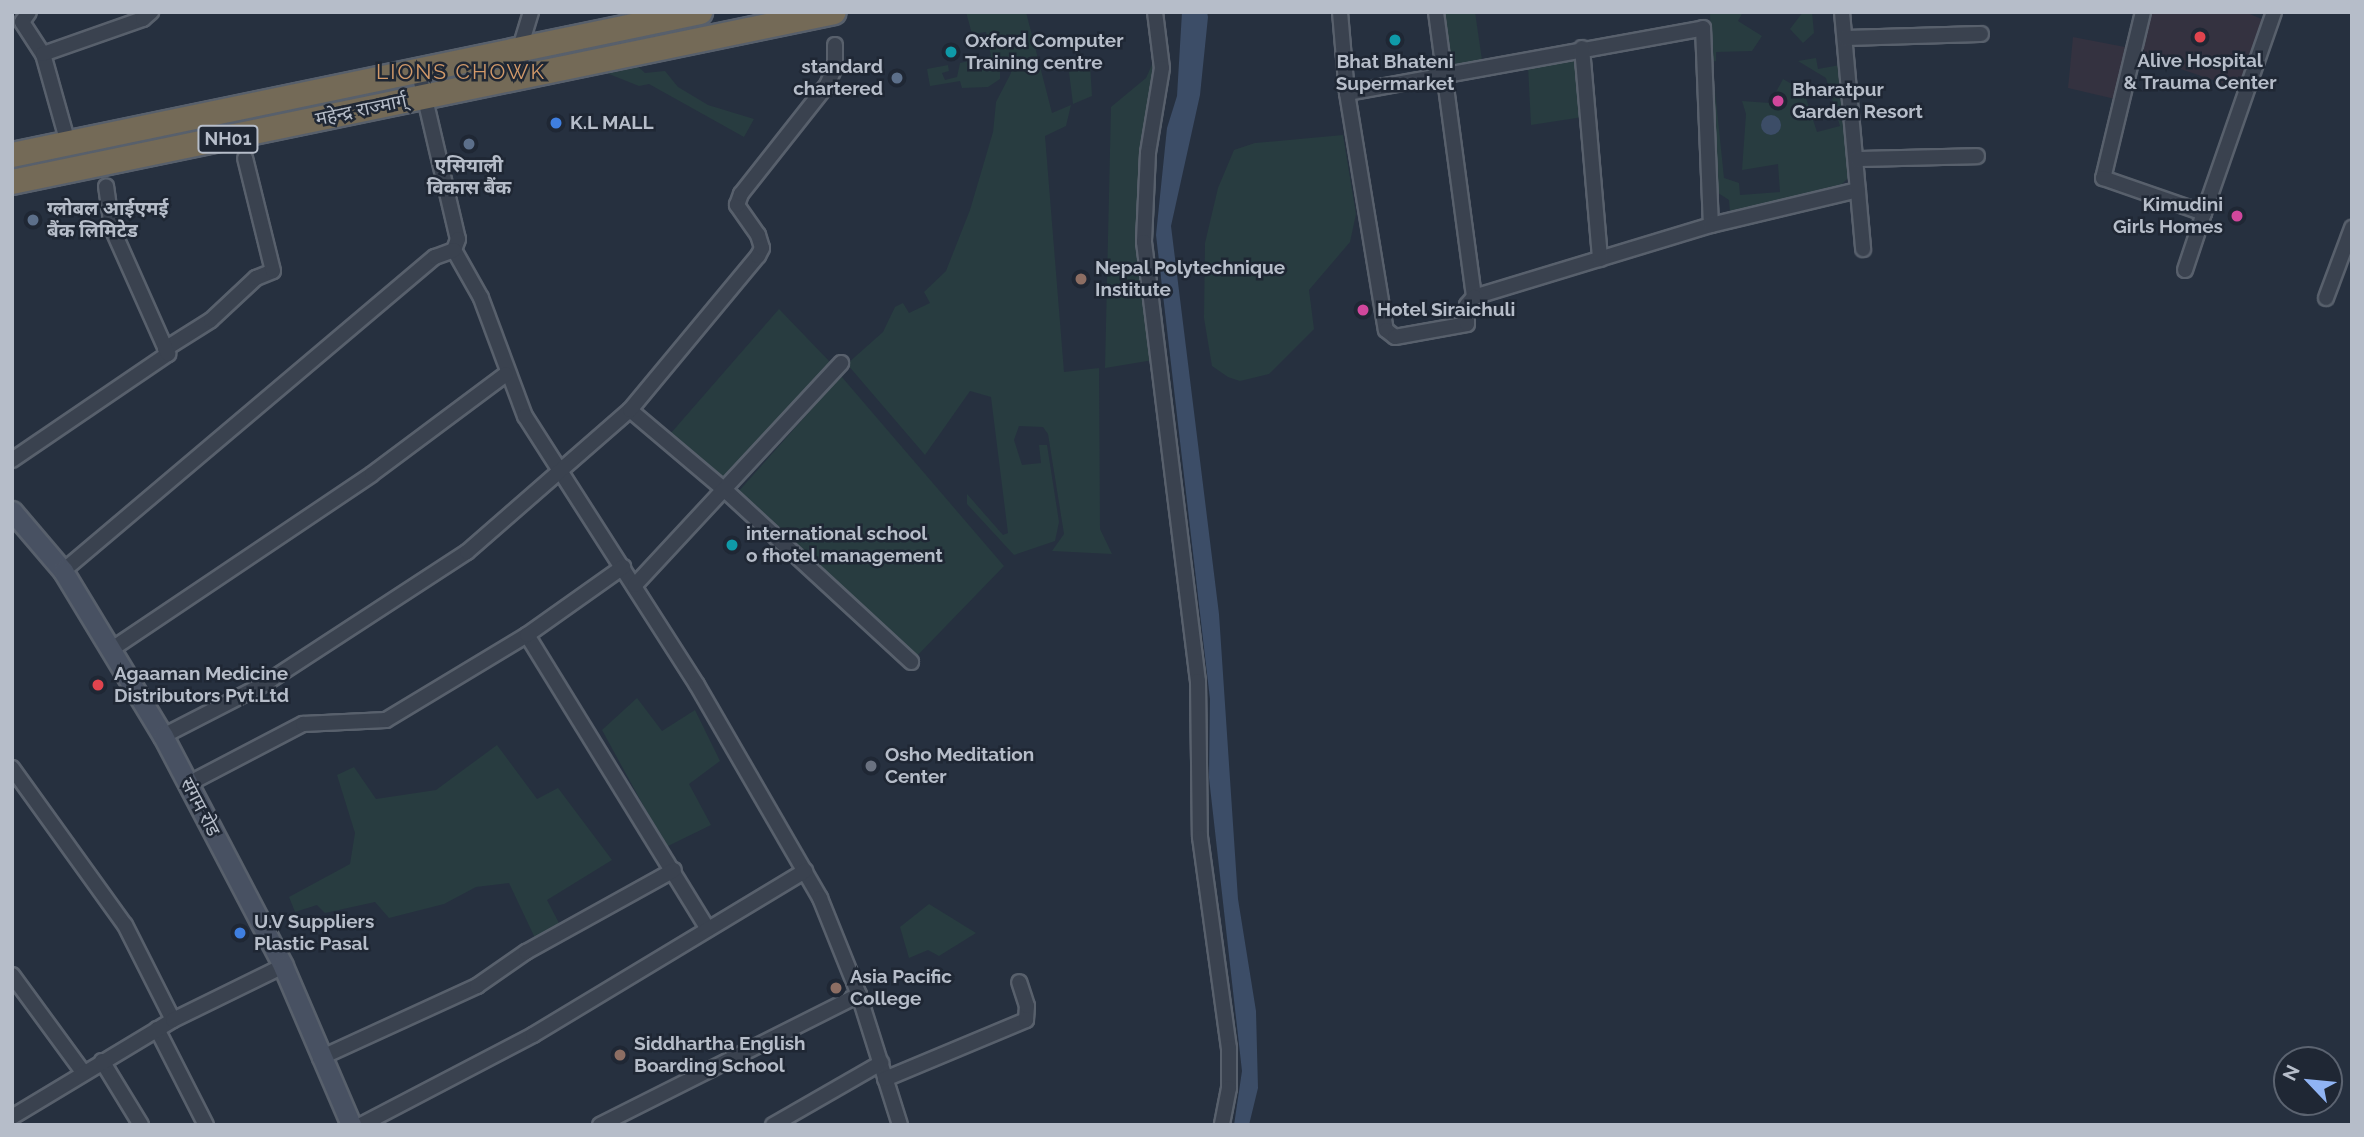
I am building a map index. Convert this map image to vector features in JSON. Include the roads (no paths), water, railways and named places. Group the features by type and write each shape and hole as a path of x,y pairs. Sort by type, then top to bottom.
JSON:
{"highway":[{"name":"महेन्द्र राज्मार्ग्","path":"12,155 700,12"},
{"name":"महेन्द्र राज्मार्ग्","path":"12,183 834,12"}],"street":[{"path":"29,12 22,22 43,54 68,143"},
{"path":"43,54 143,19 151,12"},
{"path":"523,76 520,48 531,12"},
{"path":"1155,12 1162,68 1148,153 1144,242 1198,681 1200,837 1229,1048 1229,1088 1222,1125"},
{"path":"1340,12 1348,93 1386,330 1395,337 1467,324 1467,305 1474,297 1712,225 1858,190"},
{"path":"1436,12 1474,297"},
{"path":"1842,12 1863,249"},
{"path":"2143,12 2103,178 2204,214"},
{"path":"2185,270 2274,12"},
{"path":"1348,93 1582,48 1703,28 1712,225"},
{"path":"1844,38 1981,34"},
{"path":"163,736 266,682 467,552 560,475 630,410 758,256 762,247 758,235 737,205 741,194 827,85 835,67 835,45"},
{"path":"1582,48 1600,260"},
{"path":"418,69 458,239 454,250 481,298 506,374 560,475 624,567 805,871 859,995 900,1125"},
{"path":"1857,159 1977,156"},
{"path":"165,349 211,320 256,278 273,271 245,158"},
{"path":"12,460 168,354 112,228 106,186"},
{"path":"2326,298 2352,228"},
{"path":"63,571 435,257 454,250"},
{"path":"635,585 726,491 841,363"},
{"path":"113,649 361,482 506,374"},
{"path":"630,410 726,491 911,662"},
{"name":"संगम रोड","path":"12,511 63,571 113,649 163,736 283,966 320,1058 351,1125"},
{"path":"188,784 303,724 386,720 527,635 624,567"},
{"path":"527,635 708,929"},
{"path":"12,768 125,925 173,1020"},
{"path":"320,1058 467,991 526,952 674,870"},
{"path":"361,1125 533,1035 805,871"},
{"path":"12,1117 173,1020 283,966"},
{"path":"12,975 83,1072"},
{"path":"886,1079 1026,1020 1027,1006 1019,982"},
{"path":"600,1125 859,995"},
{"path":"157,1030 206,1125"},
{"path":"102,1061 141,1125"},
{"path":"773,1125 881,1063"}],"water":[{"path":"1182,12 1207,12 1208,17 1200,95 1171,226 1219,614 1238,899 1256,1011 1258,1088 1249,1125 1234,1125 1242,1071 1209,778 1210,699 1156,235 1167,128 1177,96"},
{"path":"1771,115 1778,118 1781,125 1778,132 1771,135 1764,132 1761,125 1764,118"}],"place":[{"name":"Alive Hospital & Trauma Center","path":"2200,37"},
{"name":"Bhat Bhateni Supermarket","path":"1395,40"},
{"name":"Oxford Computer Training centre","path":"951,52"},
{"name":"standard chartered","path":"897,78"},
{"name":"Bharatpur Garden Resort","path":"1778,101"},
{"name":"K.L MALL","path":"556,123"},
{"name":"एसियाली विकास बैंक","path":"469,144"},
{"name":"Kimudini Girls Homes","path":"2237,216"},
{"name":"ग्लोबल आईएमई बैंक लिमिटेड","path":"33,220"},
{"name":"Nepal Polytechnique Institute","path":"1081,279"},
{"name":"Hotel Siraichuli","path":"1363,310"},
{"name":"international school o fhotel management","path":"732,545"},
{"name":"Agaaman Medicine Distributors Pvt.Ltd","path":"98,685"},
{"name":"Osho Meditation Center","path":"871,766"},
{"name":"U.V Suppliers Plastic Pasal","path":"240,933"},
{"name":"Asia Pacific College","path":"836,988"},
{"name":"Siddhartha English Boarding School","path":"620,1055"}],"district":[{"name":"LIONS CHOWK","path":"461,72"}]}
